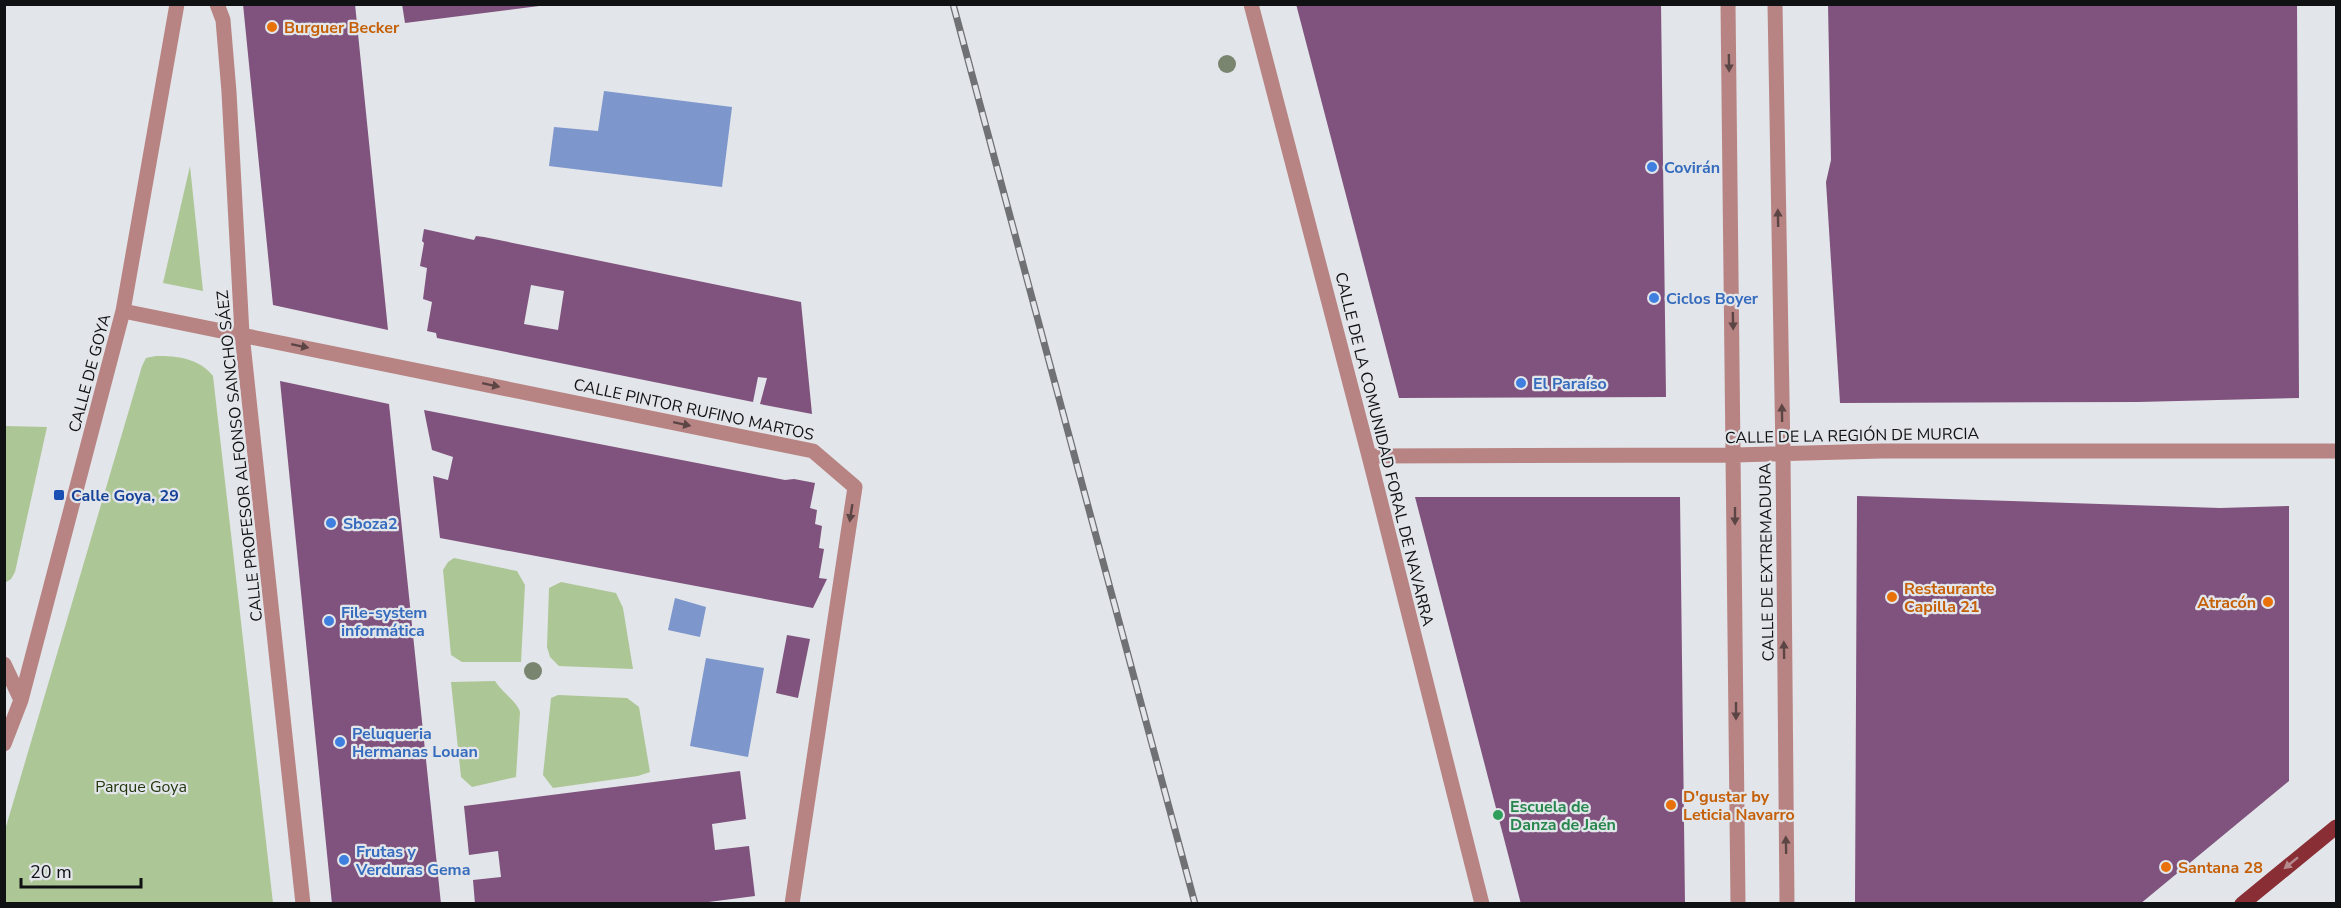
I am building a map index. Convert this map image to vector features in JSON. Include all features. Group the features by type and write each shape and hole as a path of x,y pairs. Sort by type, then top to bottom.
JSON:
{"main road":[{"path":"2242,903 2337,827"}],"street":[{"name":"CALLE DE GOYA","path":"4,744 21,700 123,311 177,4"},
{"name":"CALLE PROFESOR ALFONSO SANCHO SÁEZ","path":"217,4 223,20 229,92 242,334 303,903"},
{"name":"CALLE DE LA COMUNIDAD FORAL DE NAVARRA","path":"1251,4 1482,903"},
{"name":"CALLE DE EXTREMADURA","path":"1728,4 1738,903"},
{"name":"CALLE DE EXTREMADURA","path":"1774,4 1783,453 1787,903"},
{"path":"123,311 242,334"},
{"name":"CALLE PINTOR RUFINO MARTOS","path":"242,334 813,451 855,487 792,903"},
{"name":"CALLE DE LA REGIÓN DE MURCIA","path":"1369,456 2337,450"},
{"path":"4,664 21,700"}],"green space":[{"path":"190,166 203,291 163,283"},
{"name":"Parque Goya","path":"156,356 187,359 201,365 213,376 273,903 5,903 5,830 142,366 146,358"},
{"path":"5,426 47,427 15,572 5,583"},
{"path":"454,558 517,571 525,585 521,662 462,662 451,655 443,570"},
{"path":"561,582 616,593 623,608 633,669 559,666 550,657 547,647 549,588"},
{"path":"495,681 520,712 516,777 472,787 461,777 451,682"},
{"path":"558,695 627,698 639,707 650,772 638,776 553,788 543,775 551,698"}],"water":[{"path":"604,91 732,107 722,187 549,166 554,127 598,131"},
{"path":"675,598 706,607 700,637 668,630"},
{"path":"706,658 764,668 748,757 690,746"}],"building":[{"path":"243,4 355,4 388,330 273,305"},
{"path":"402,4 539,4 539,6 405,23"},
{"path":"1296,4 1661,4 1666,397 1399,398"},
{"path":"1828,4 2297,4 2299,398 2138,402 1840,403 1826,182 1831,160"},
{"path":"424,229 474,240 476,236 484,237 801,302 812,414 760,404 767,378 758,377 753,402 437,338 436,333 427,331 432,302 423,299 427,268 420,266 424,243 422,241","holes":["531,285 564,291 558,330 524,324"]},
{"path":"280,381 389,404 441,904 332,904"},
{"path":"424,410 785,480 794,479 815,483 810,508 817,510 815,524 822,526 819,548 824,549 819,578 827,579 813,608 440,538 433,476 448,480 453,457 432,450"},
{"path":"1857,496 2220,508 2289,506 2289,781 2140,904 1855,904"},
{"path":"1415,497 1680,497 1685,904 1521,904"},
{"path":"787,635 810,639 798,698 776,693"},
{"path":"740,771 746,819 712,824 715,850 749,846 755,896 693,904 475,904 473,880 501,877 498,851 469,855 464,806"}],"railway":[{"path":"953,4 1195,904"}],"place":[{"name":"Burguer Becker","path":"272,27"},
{"name":"Covirán","path":"1652,167"},
{"name":"Ciclos Boyer","path":"1654,298"},
{"name":"El Paraíso","path":"1521,383"},
{"name":"Calle Goya, 29","path":"59,495"},
{"name":"Sboza2","path":"331,523"},
{"name":"Restaurante Capilla 21","path":"1892,597"},
{"name":"Atracón","path":"2268,602"},
{"name":"File-system informática","path":"329,621"},
{"name":"Peluqueria Hermanas Louan","path":"340,742"},
{"name":"D'gustar by Leticia Navarro","path":"1671,805"},
{"name":"Escuela de Danza de Jaén","path":"1498,815"},
{"name":"Frutas y Verduras Gema","path":"344,860"},
{"name":"Santana 28","path":"2166,867"}]}
